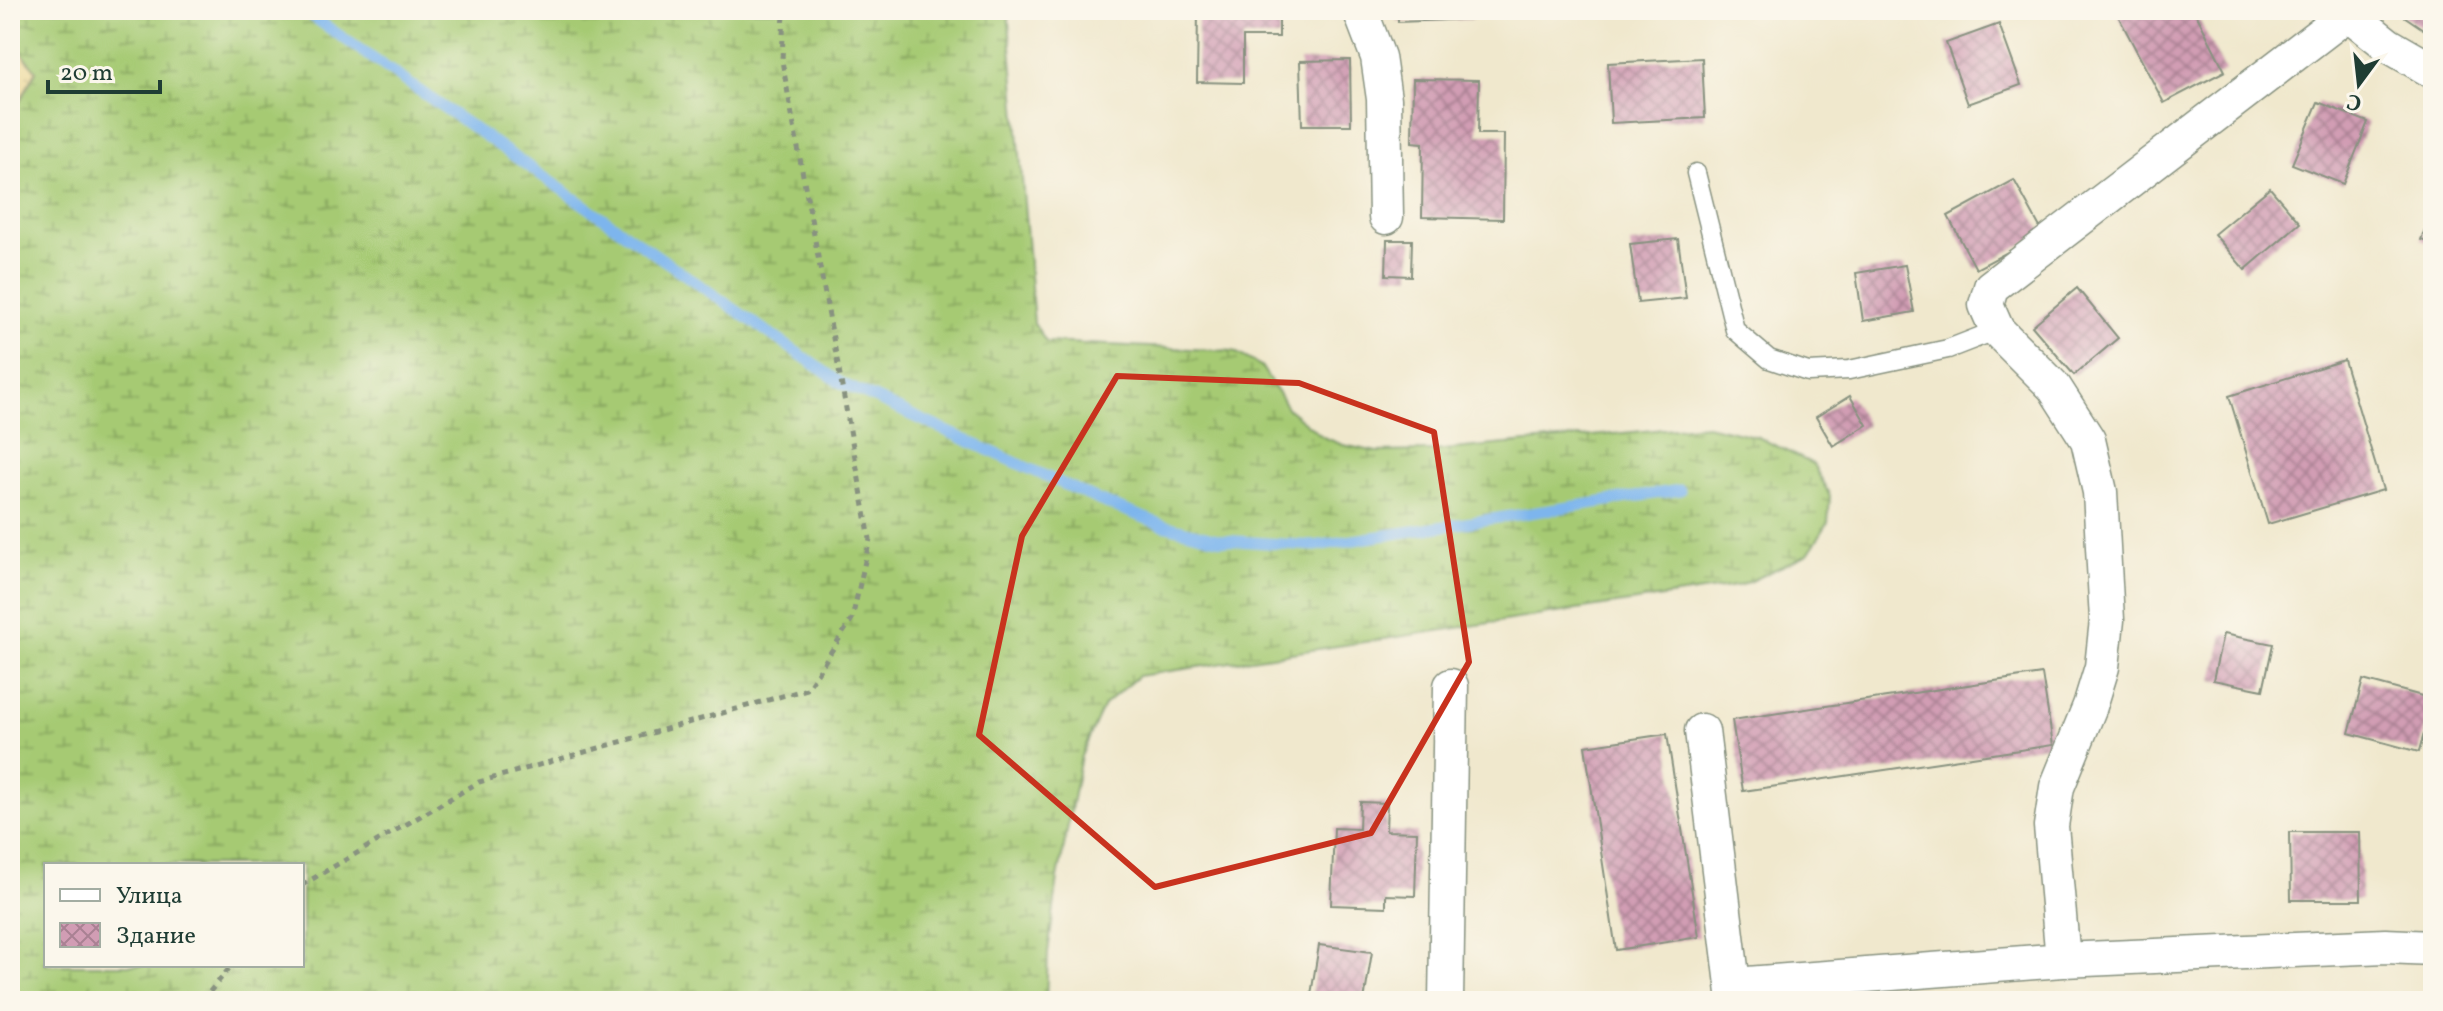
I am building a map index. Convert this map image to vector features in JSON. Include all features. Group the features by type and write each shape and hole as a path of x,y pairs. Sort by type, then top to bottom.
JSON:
{"street":[{"path":"1360,10 1378,57 1384,99 1386,217"},
{"path":"2063,960 2051,826 2057,787 2090,706 2102,667 2107,620 2100,492 2088,440 2054,387 1997,330 1986,305 1991,287 2346,12 2388,45 2433,71"},
{"path":"1446,1001 1451,686"},
{"path":"1702,731 1735,993 2063,960 2385,946 2433,948"}],"lane":[{"path":"1696,173 1735,330 1769,359 1808,372 1849,370 1948,349 1997,330"}],"path":[{"path":"304,884 479,782 807,689 852,619 870,539 782,61 784,10"},
{"path":"202,1001 230,967"}],"highlighted area":[{"path":"1117,376 1299,383 1434,432 1469,662 1371,833 1155,887 979,735 1022,536"}],"green space":[{"path":"10,10 1008,10 1034,323 1046,342 1233,351 1261,366 1288,409 1323,437 1377,452 1433,451 1707,425 1758,437 1813,464 1830,496 1828,523 1808,554 1742,585 1138,676 1104,705 1081,756 1058,878 1048,952 1046,1001 10,1001 10,119 36,71 10,37"}],"sand":[{"path":"10,37 36,71 10,119"}],"building":[{"path":"1198,10 1279,10 1279,37 1243,37 1243,83 1197,82"},
{"path":"1398,10 1472,10 1473,19 1398,22"},
{"path":"2115,10 2194,10 2225,71 2164,103"},
{"path":"2395,10 2433,10 2433,28 2429,33"},
{"path":"1999,24 2021,85 1968,104 1946,43"},
{"path":"1702,58 1705,118 1611,123 1608,63"},
{"path":"1350,60 1351,125 1302,125 1300,61"},
{"path":"1413,79 1479,80 1478,134 1504,134 1503,219 1422,217 1423,143 1412,142"},
{"path":"2318,102 2368,122 2343,184 2292,164"},
{"path":"2014,180 2043,233 1976,269 1948,216"},
{"path":"2270,188 2300,223 2245,270 2214,234"},
{"path":"2433,208 2433,244 2421,240"},
{"path":"1678,239 1686,298 1638,303 1630,244"},
{"path":"1387,240 1412,240 1411,276 1386,275"},
{"path":"1905,265 1914,312 1863,321 1856,273"},
{"path":"2077,288 2118,338 2074,375 2032,326"},
{"path":"2344,360 2383,490 2268,524 2229,396"},
{"path":"1850,396 1867,425 1833,446 1816,417"},
{"path":"2223,634 2273,644 2263,690 2213,680"},
{"path":"2042,674 2053,745 1743,791 1732,720"},
{"path":"2363,680 2433,699 2419,752 2349,733"},
{"path":"1667,734 1699,937 1616,950 1585,746"},
{"path":"1360,802 1387,803 1386,831 1417,832 1415,896 1386,895 1386,907 1331,905 1334,828 1359,829"},
{"path":"2290,832 2360,832 2361,900 2291,900"},
{"path":"1319,945 1372,952 1364,1001 1310,1001"}],"waterway":[{"path":"303,10 841,383 1098,500 1163,525 1221,540 1315,546 1680,490"}]}
